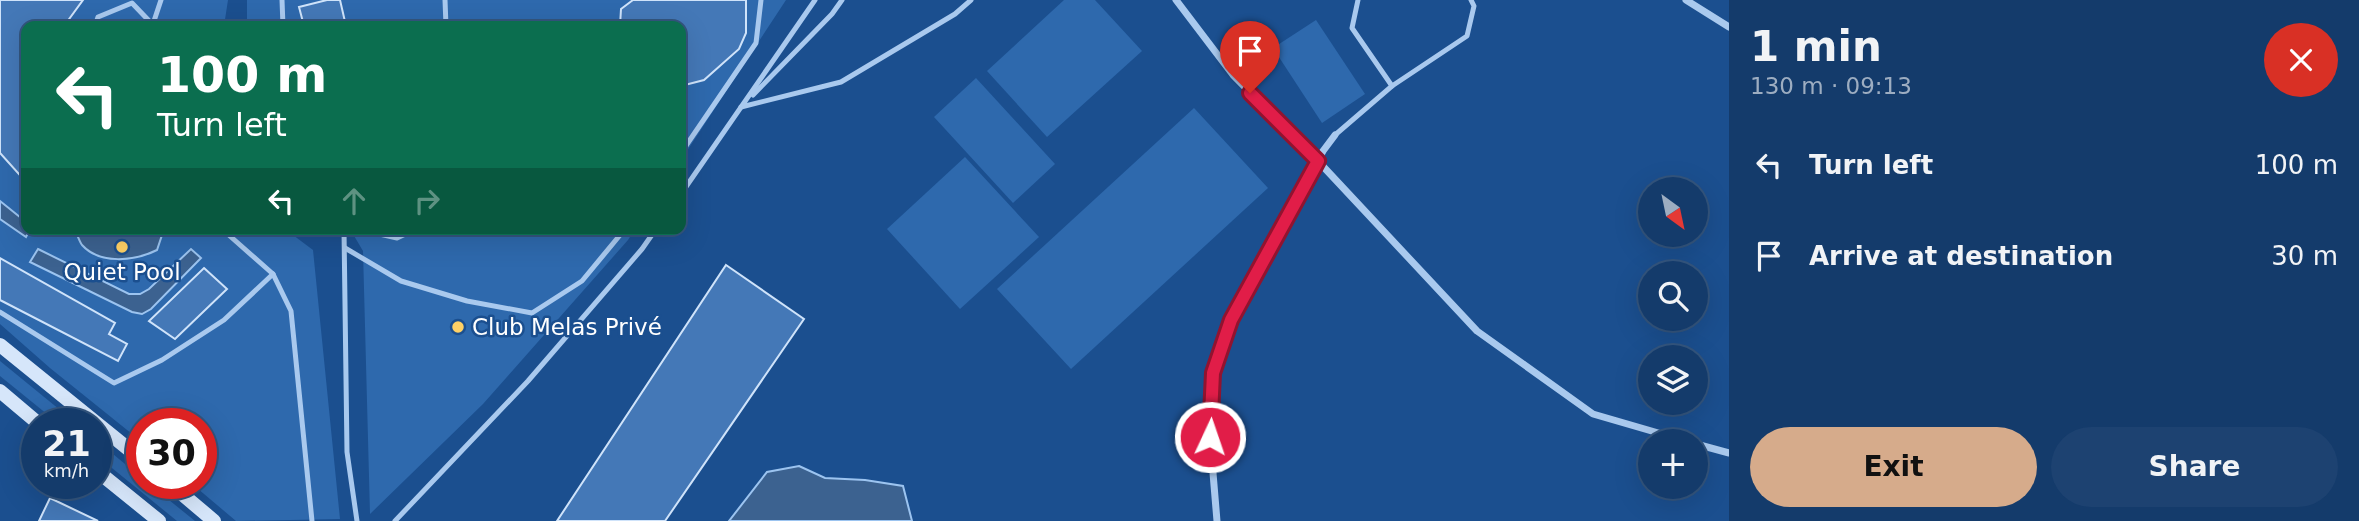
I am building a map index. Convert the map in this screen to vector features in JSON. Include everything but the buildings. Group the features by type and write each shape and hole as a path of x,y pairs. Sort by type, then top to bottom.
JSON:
{"main road":[{"path":"0,345 126,447"},
{"path":"0,391 21,408"},
{"path":"112,483 159,521"},
{"path":"188,499 214,521"}],"street":[{"path":"1176,0 1233,75 1318,161 1477,331 1593,414 1645,429"},
{"path":"1686,0 1729,27"},
{"path":"1217,521 1210,437 1213,373 1231,320 1335,135"},
{"path":"1708,447 1729,453"}],"lane":[{"path":"154,21 161,0"},
{"path":"282,0 283,21"},
{"path":"445,0 446,21"},
{"path":"686,146 756,43 761,0"},
{"path":"741,107 832,14 842,0"},
{"path":"741,107 841,82 955,14 971,0"},
{"path":"1358,0 1352,28 1392,86"},
{"path":"1335,135 1392,86 1467,36 1474,6 1471,0"},
{"path":"686,187 813,1"},
{"path":"97,21 98,17 132,3 149,21"},
{"path":"229,235 272,274 291,311 312,521"},
{"path":"344,235 347,452 357,521"},
{"path":"384,235 397,238 403,235"},
{"path":"345,248 401,281 467,302 533,313 582,281 620,235"},
{"path":"394,520 528,381 652,235"},
{"path":"0,312 114,383 162,360 224,320 272,274"}],"shaded area":[{"path":"0,0 228,0 225,21 21,21 21,235 293,235 313,250 340,519 236,521 210,499 217,499 217,408 126,408 126,429 112,418 112,408 100,408 0,324"},
{"path":"247,0 786,0 686,152 686,21 247,21"},
{"path":"1064,0 1095,0 1142,51 1047,137 987,71"},
{"path":"1316,20 1365,94 1322,123 1273,48"},
{"path":"976,78 1055,164 1013,203 934,117"},
{"path":"1194,108 1268,188 1071,369 997,289"},
{"path":"965,157 1039,237 960,309 887,229"},
{"path":"0,201 21,218 21,234 0,219"},
{"name":"Quiet Pool","path":"78,235 162,235 157,250 128,259 98,256 81,243"},
{"name":"Club Melas Privé","path":"354,235 631,235 483,404 370,514 363,251"},
{"path":"38,249 129,294 140,294 149,289 191,249 201,258 151,309 142,314 132,312 30,262"},
{"path":"0,361 58,408 39,408 0,376"},
{"path":"112,453 126,465 126,479 112,468"},
{"path":"799,466 825,478 903,486 912,521 729,521 767,472"},
{"path":"150,499 168,499 195,521 177,521"}],"place":[{"name":"Quiet Pool","path":"122,247"},
{"name":"Club Melas Privé","path":"458,327"}],"route":[{"path":"1210,437 1213,373 1231,320 1318,161 1250,93"}]}
